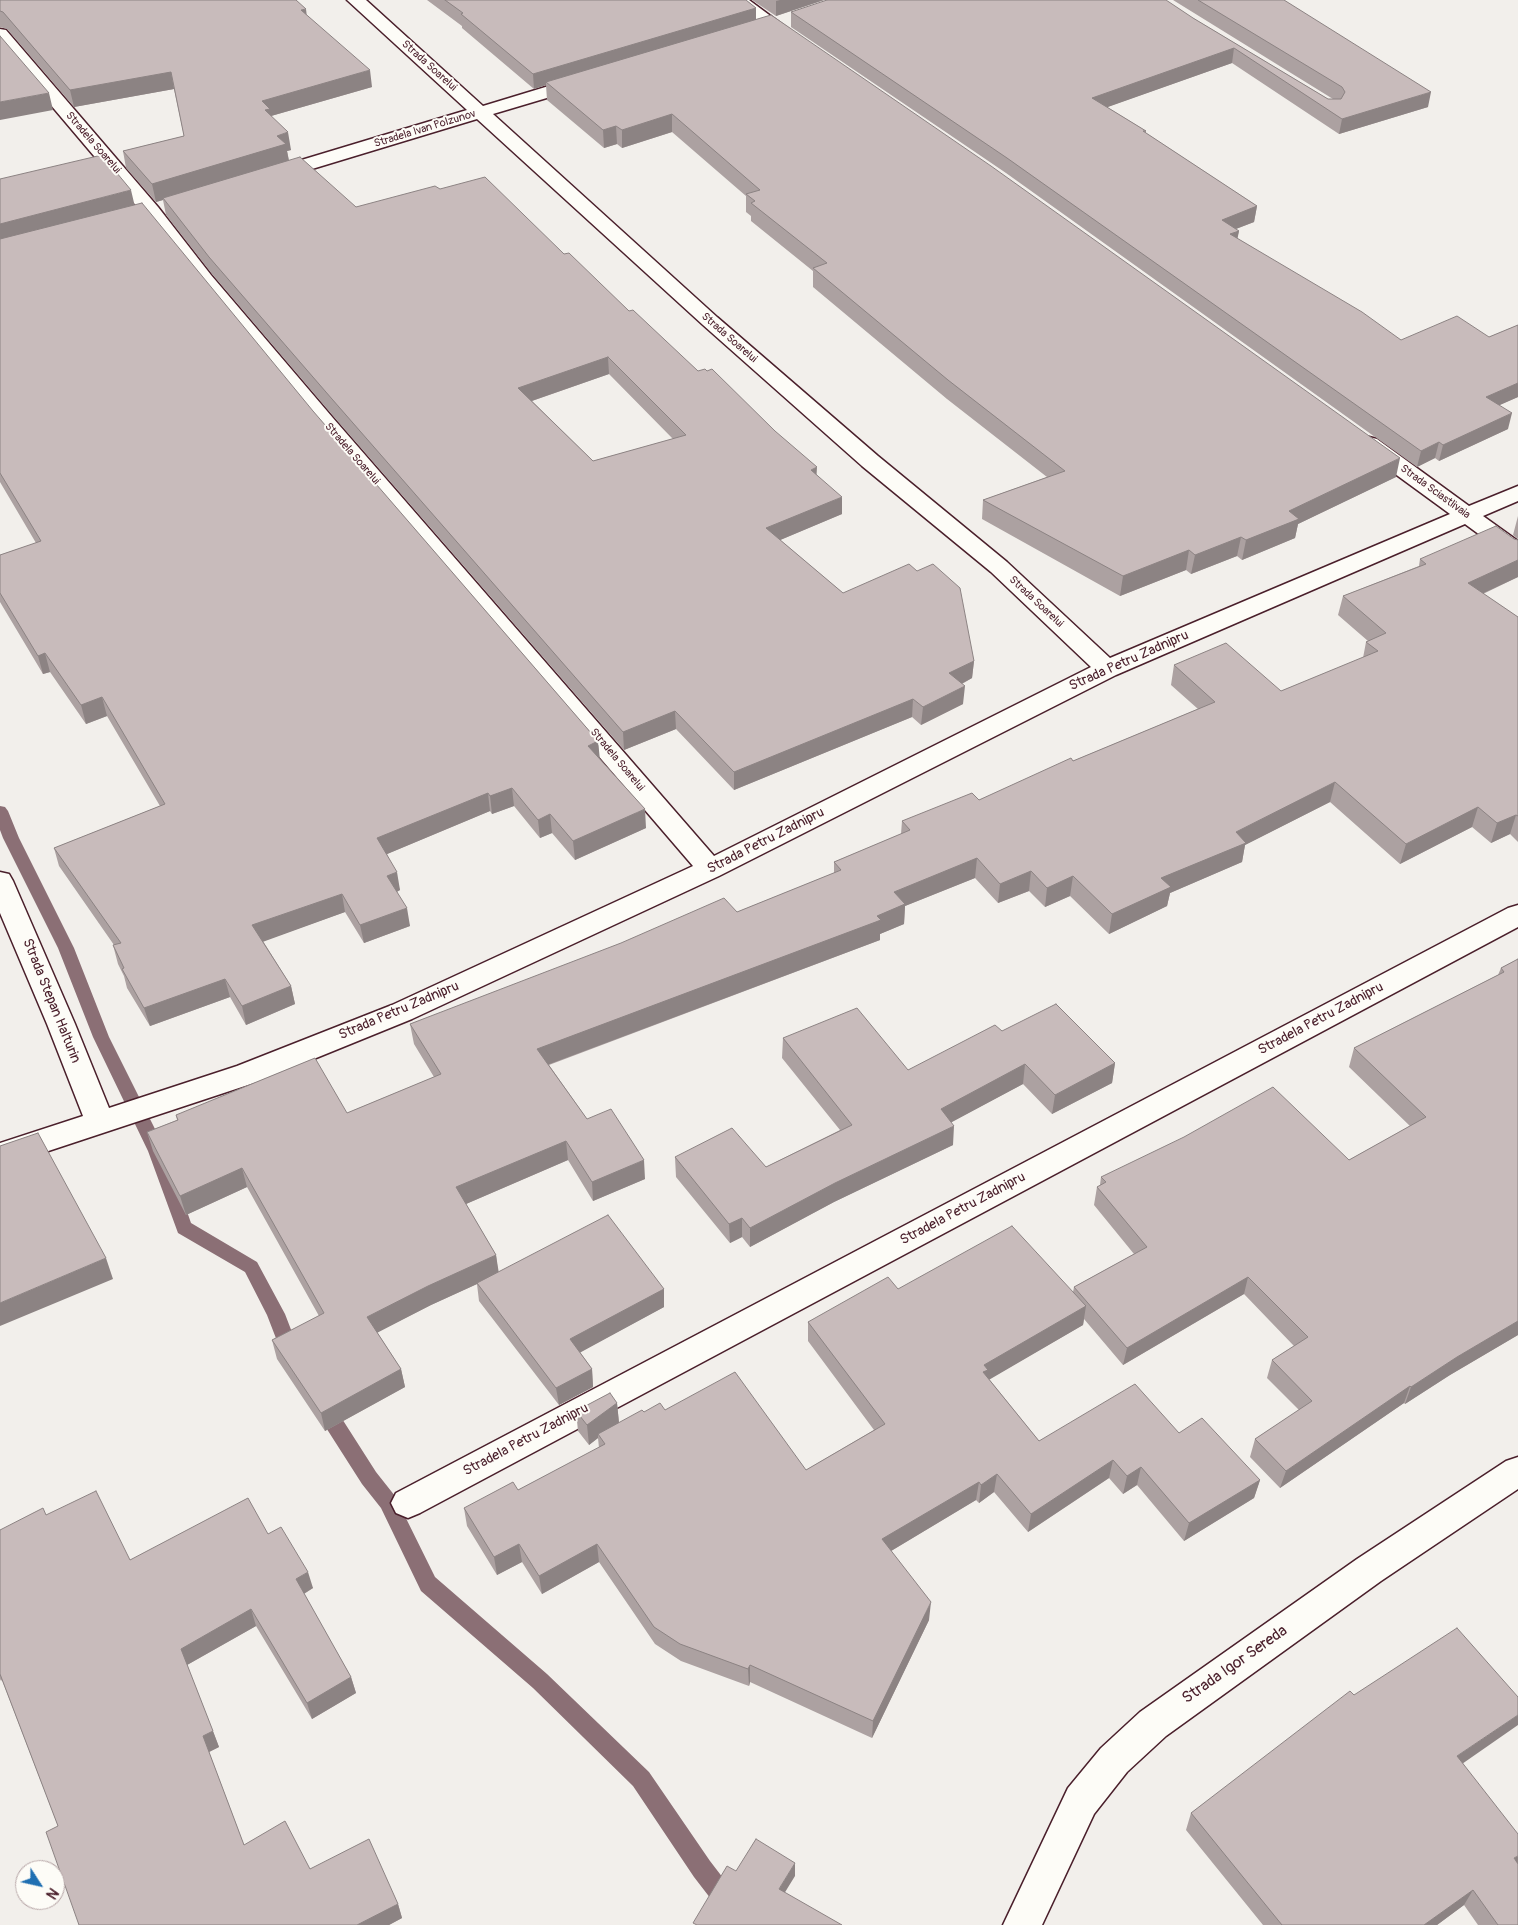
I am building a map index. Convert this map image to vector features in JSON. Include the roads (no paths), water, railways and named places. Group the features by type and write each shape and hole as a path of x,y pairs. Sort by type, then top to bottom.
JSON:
{"street":[{"name":"Strada Soarelui","path":"356,0 717,328 870,461 998,567 1107,669"},
{"path":"738,0 812,52"},
{"name":"Stradela Soarelui","path":"0,34 151,211 204,279 325,423 710,869"},
{"name":"Stradela Ivan Polzunov","path":"254,180 600,76"},
{"name":"Strada Sciastlivaia","path":"1353,433 1518,552"},
{"name":"Strada Petru Zadnipru","path":"0,1155 247,1074 402,1012 710,869 1107,669 1518,493"},
{"name":"Strada Stepan Halturin","path":"0,880 100,1123"},
{"name":"Stradela Petru Zadnipru","path":"408,1503 1518,915"},
{"name":"Strada Igor Sereda","path":"1022,1925 1081,1801 1114,1760 1153,1724 1369,1570 1518,1471"}],"waterway":[{"path":"0,811 11,838 66,948 101,1037 157,1151 184,1228 251,1267 276,1314 291,1353"},
{"path":"323,1406 369,1478 388,1502 428,1584 540,1681 641,1779 702,1869 745,1925"}]}
